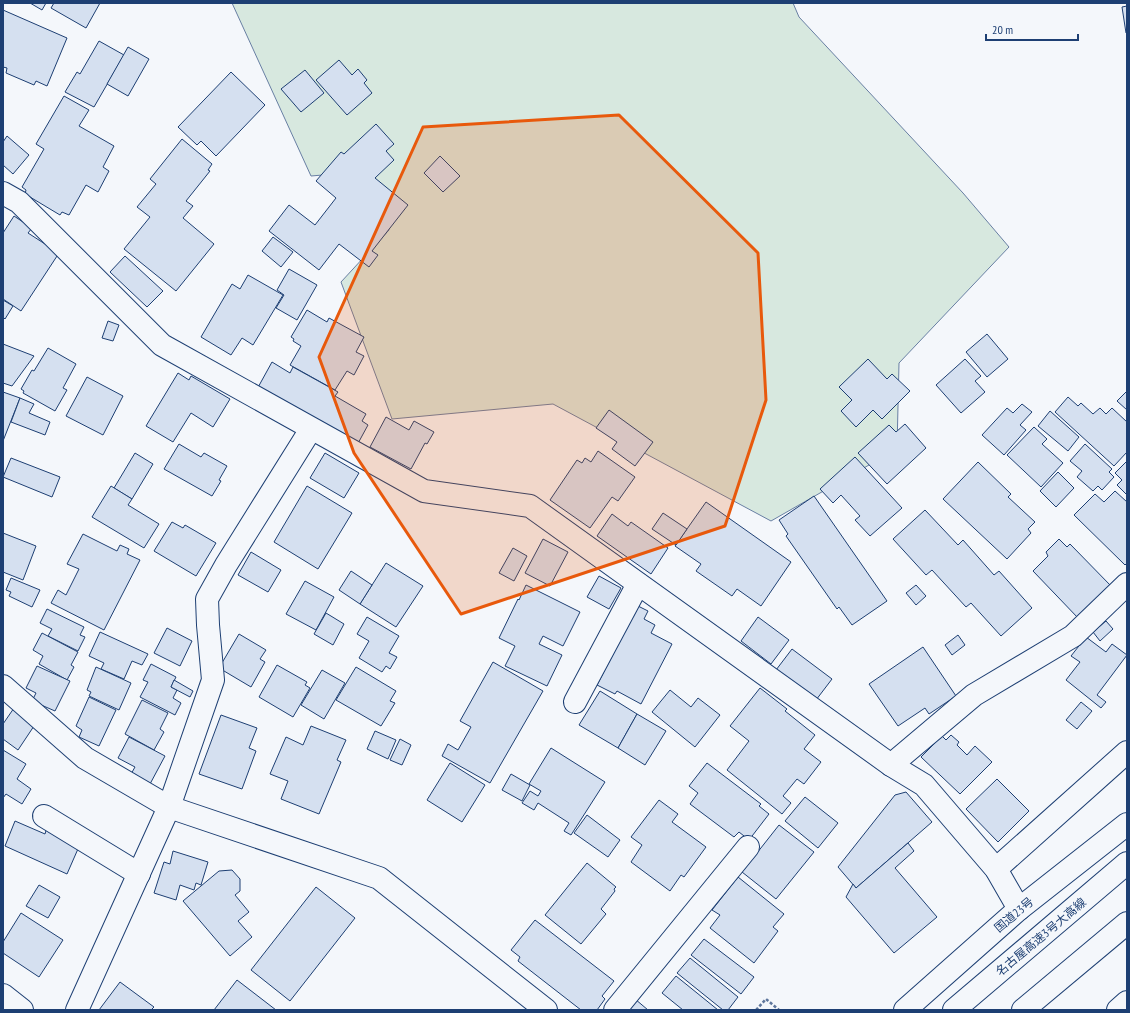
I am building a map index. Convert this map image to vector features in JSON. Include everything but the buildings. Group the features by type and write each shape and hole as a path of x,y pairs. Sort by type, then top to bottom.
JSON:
{"main road":[{"path":"3,193 19,202 162,345 424,492 530,506 891,765 924,785 996,868 1019,909"},
{"path":"77,1010 169,807 213,680 207,599 226,565 311,429"},
{"path":"575,702 638,584"},
{"path":"891,765 974,696 1073,636 1127,584"},
{"path":"3,686 85,758 169,807 378,878 546,1010"},
{"path":"996,868 1127,752"},
{"path":"44,816 139,874"},
{"name":"国道23号","path":"905,1010 1019,909 1127,824"},
{"path":"615,1010 748,847"},
{"name":"名古屋高速3号大高線","path":"954,1010 1127,863"},
{"path":"1023,1010 1127,923"},
{"path":"1041,1010 1127,938"},
{"path":"3,995 22,1010"}],"path":[{"path":"756,1010 766,999 779,1010"}],"highlighted area":[{"path":"619,115 758,253 766,400 725,526 461,614 354,453 319,357 423,127"}],"shaded area":[{"path":"232,3 793,3 799,17 963,193 1009,247 899,363 897,449 771,521 553,404 392,419 341,282 389,230 369,171 311,176"}]}
